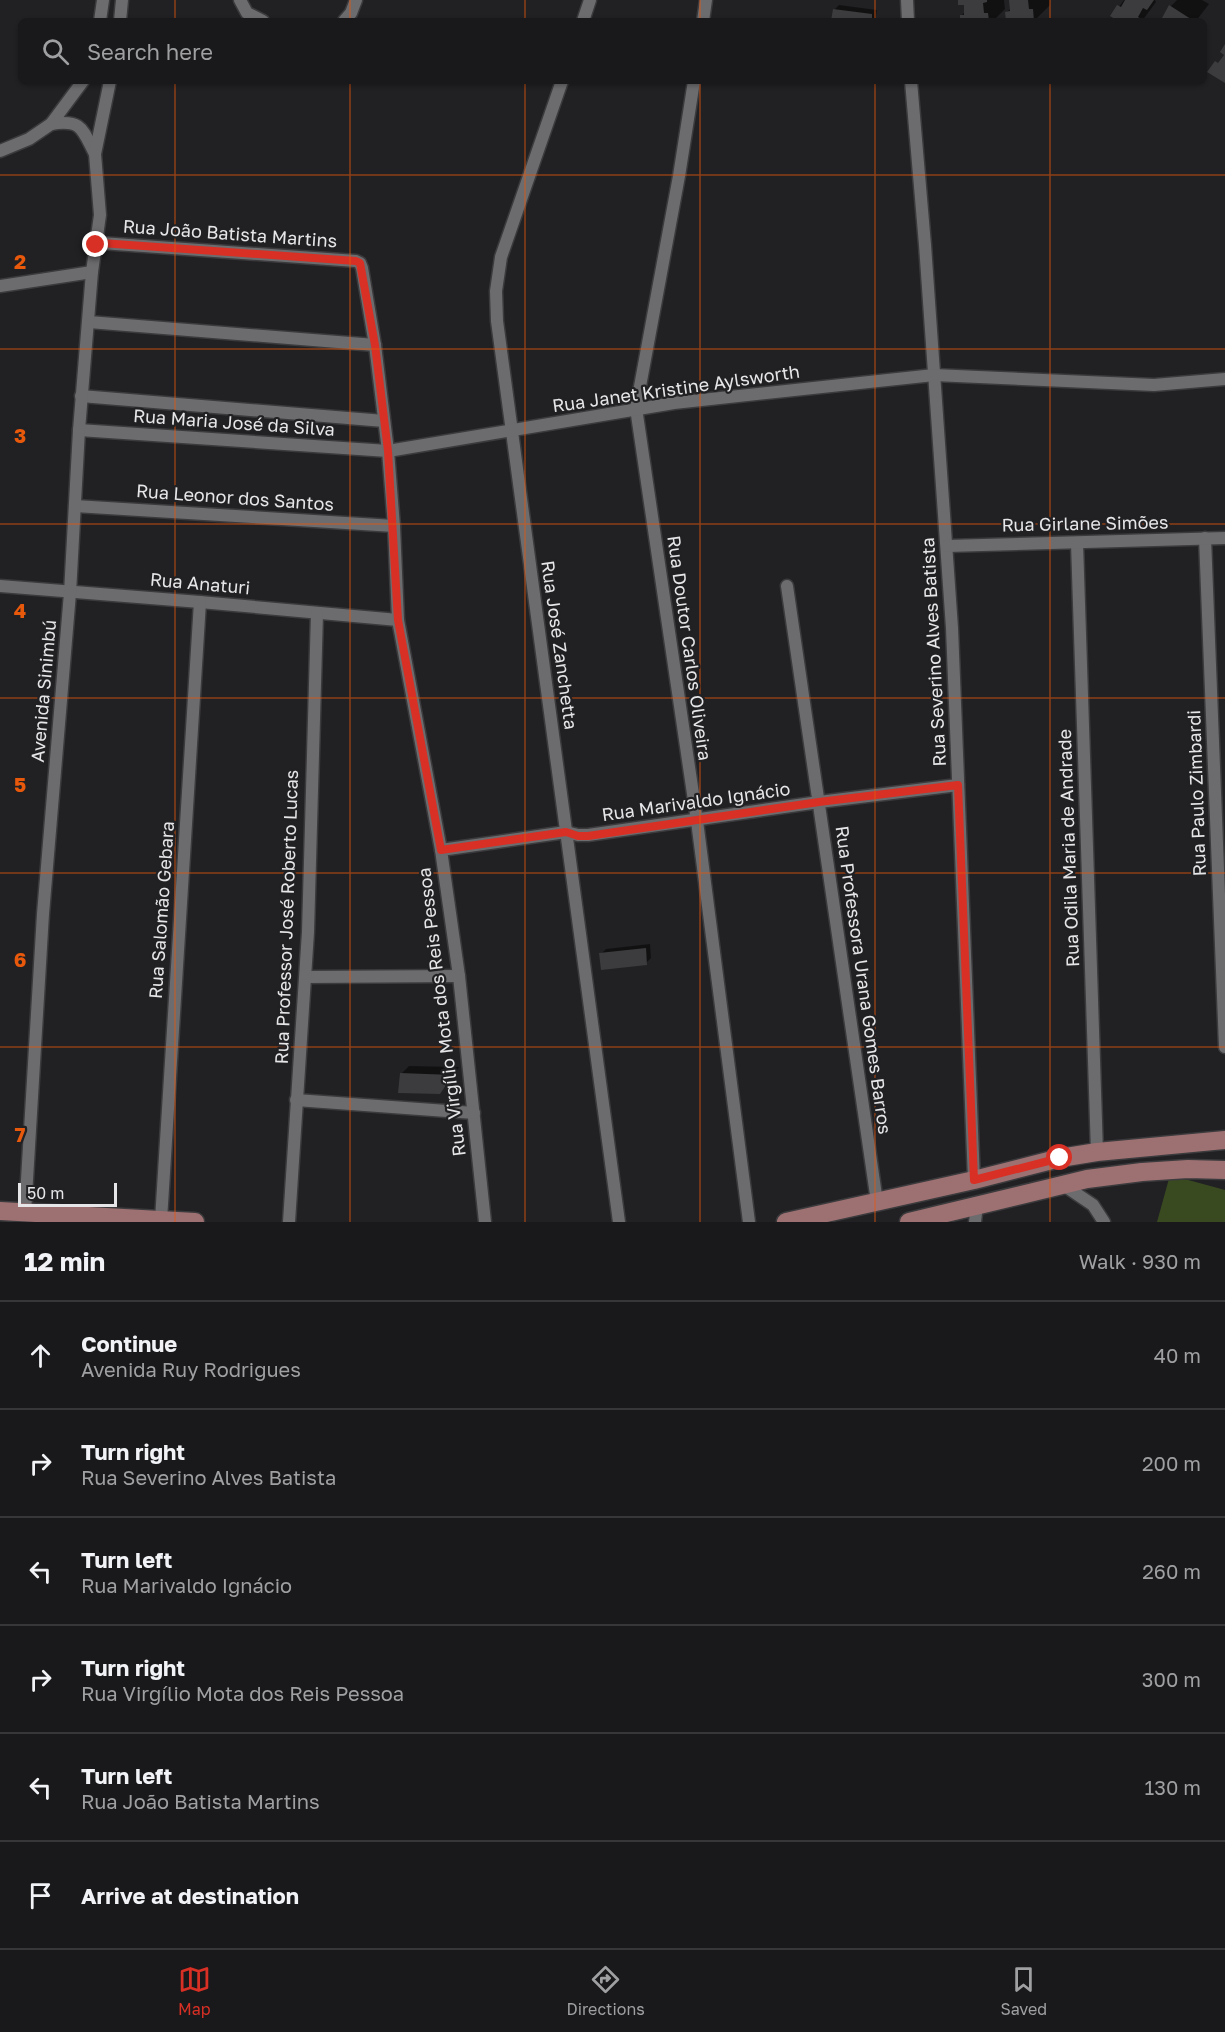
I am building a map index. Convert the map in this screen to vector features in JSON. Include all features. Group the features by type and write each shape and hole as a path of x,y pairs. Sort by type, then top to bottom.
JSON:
{"main road":[{"path":"786,1222 974,1180 1060,1158 1097,1152 1225,1140"},
{"path":"909,1222 976,1214 1062,1184 1087,1179 1188,1169 1225,1170"},
{"path":"974,1180 976,1214"},
{"path":"0,1211 25,1217 195,1222"}],"street":[{"path":"100,18 103,0"},
{"path":"120,18 122,0"},
{"path":"240,0 247,13 257,18"},
{"path":"347,18 356,0"},
{"path":"584,18 590,0"},
{"path":"703,18 706,0"},
{"path":"907,0 908,18"},
{"path":"0,151 29,139 51,124 81,84"},
{"path":"95,154 109,84"},
{"name":"Rua José Zanchetta","path":"561,84 501,257 496,291 497,321 619,1222"},
{"name":"Rua Doutor Carlos Oliveira","path":"693,84 636,408 696,821 749,1222"},
{"name":"Rua Severino Alves Batista","path":"911,84 952,628 974,1180"},
{"path":"51,124 70,122 77,125 95,154"},
{"name":"Avenida Sinimbú","path":"25,1217 43,914 70,593 81,396 92,272 100,215 95,154"},
{"name":"Rua João Batista Martins","path":"96,245 101,243 360,263"},
{"name":"Rua Virgílio Mota dos Reis Pessoa","path":"360,263 375,345 388,451 398,620 441,850 459,976 485,1222"},
{"path":"0,286 92,272"},
{"path":"89,322 375,345"},
{"name":"Rua Janet Kristine Aylsworth","path":"388,451 636,408 934,375 1154,385 1225,379"},
{"path":"81,396 384,422"},
{"name":"Rua Maria José da Silva","path":"79,430 388,451"},
{"name":"Rua Leonor dos Santos","path":"75,506 394,526"},
{"name":"Rua Paulo Zimbardi","path":"1205,538 1225,1047"},
{"name":"Rua Girlane Simões","path":"947,546 1225,538"},
{"name":"Rua Odila Maria de Andrade","path":"1077,543 1097,1152"},
{"name":"Rua Professora Urana Gomes Barros","path":"787,585 877,1202"},
{"name":"Rua Anaturi","path":"0,586 398,620"},
{"name":"Rua Salomão Gebara","path":"160,1220 200,602"},
{"name":"Rua Professor José Roberto Lucas","path":"289,1222 306,977 317,613"},
{"name":"Rua Marivaldo Ignácio","path":"441,850 566,832 588,836 819,802 958,785"},
{"path":"306,977 459,976"},
{"path":"296,1100 474,1113"},
{"path":"1062,1184 1093,1205 1104,1222"}],"green space":[{"path":"1170,1175 1225,1190 1225,1222 1157,1222"}],"building":[{"path":"958,0 987,0 983,3 984,13 988,13 989,18 960,18 960,15 964,15 964,5 958,5"},
{"path":"1009,0 1028,0 1029,9 1033,9 1034,18 1006,18 1005,12 1010,11"},
{"path":"1125,0 1154,0 1147,10 1143,8 1140,18 1110,16 1117,5 1121,7"},
{"path":"1169,5 1189,18 1162,18"},
{"path":"833,9 872,14 872,18 832,18"},
{"path":"1225,44 1225,83 1207,72 1215,61 1218,63 1224,55 1220,52"},
{"path":"646,948 647,965 601,970 599,953"},
{"path":"400,1073 453,1075 440,1094 398,1093"}],"route":[{"path":"96,245 101,243 360,263 375,345 388,451 398,620 441,850 566,832 588,836 819,802 958,785 974,1180 1060,1158"}]}
